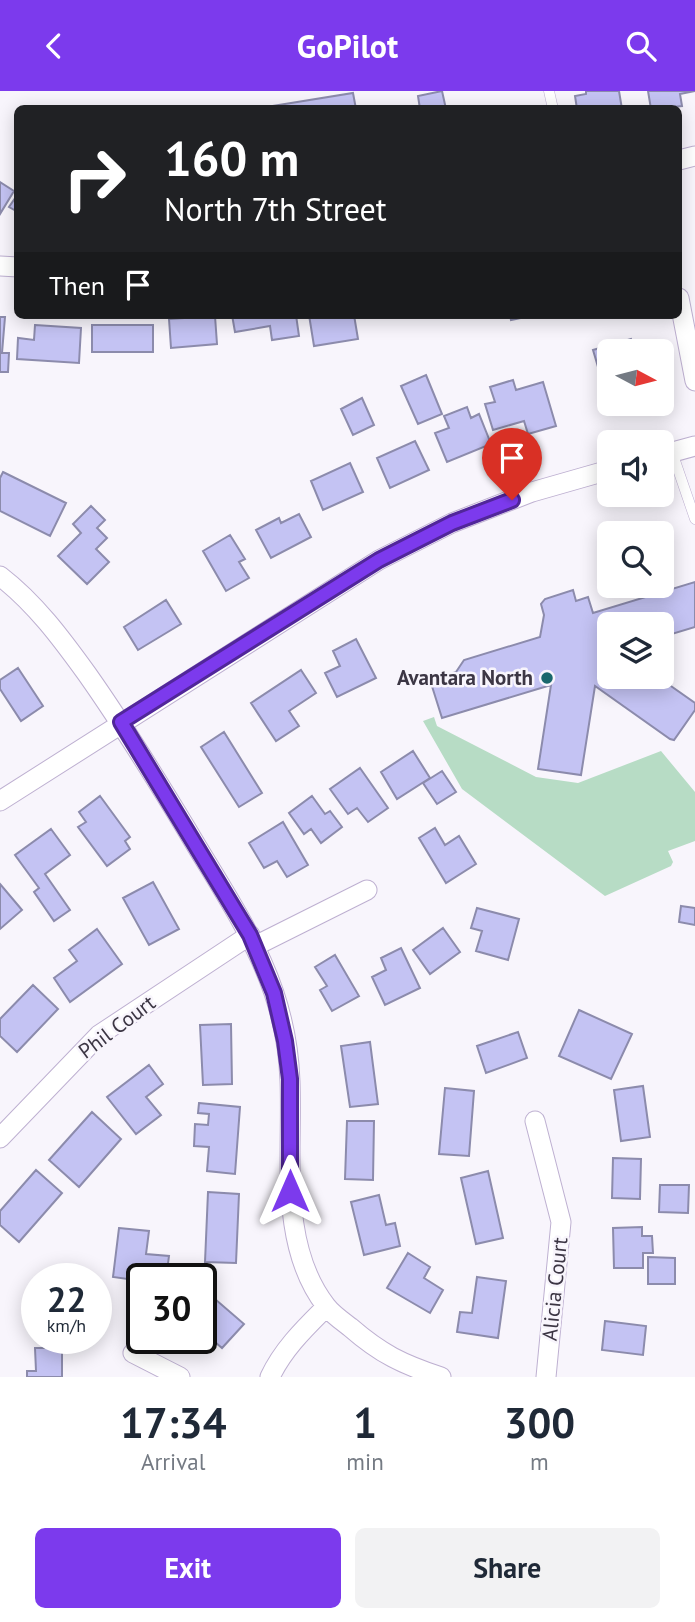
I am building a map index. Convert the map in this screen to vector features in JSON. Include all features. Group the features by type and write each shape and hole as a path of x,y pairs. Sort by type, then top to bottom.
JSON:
{"street":[{"path":"682,314 695,381"},
{"path":"674,452 695,446"},
{"path":"0,801 391,553 452,523 532,492 597,473"},
{"path":"0,576 44,617 121,722 253,941 274,993 285,1041 290,1079 290,1191 294,1230 306,1270 326,1307 374,1348 404,1365 442,1377"},
{"name":"Phil Court","path":"0,1138 99,1035 253,941 367,890"},
{"name":"Alicia Court","path":"535,1121 561,1222 546,1377"},
{"path":"270,1377 277,1362 297,1336 326,1307"},
{"path":"136,1354 180,1377"}],"lane":[{"path":"674,470 695,519"}],"green space":[{"path":"434,717 437,726 536,777 578,783 661,751 695,792 695,841 668,851 673,862 671,866 605,896 462,789 423,721"}],"building":[{"path":"442,91 445,105 419,105 418,96"},
{"path":"586,91 619,91 621,105 576,105 575,96 586,94"},
{"path":"648,91 695,91 680,94 682,105 650,105"},
{"path":"353,93 355,105 279,105"},
{"path":"0,182 14,191 0,214"},
{"path":"0,317 5,317 2,353 9,353 8,372 0,372"},
{"path":"169,319 215,319 217,344 171,348"},
{"path":"233,319 297,319 299,336 272,340 270,326 235,332"},
{"path":"310,319 355,319 358,339 314,346"},
{"path":"35,325 81,328 79,363 17,359 18,338 34,340"},
{"path":"92,325 153,325 153,352 92,352"},
{"path":"426,375 442,414 418,424 401,386"},
{"path":"513,380 516,390 543,382 556,426 528,434 524,421 493,430 485,404 495,402 490,387"},
{"path":"362,398 374,425 353,435 341,409"},
{"path":"467,407 471,418 479,414 491,444 447,462 435,433 449,428 444,416"},
{"path":"415,441 429,470 390,488 377,458"},
{"path":"350,463 363,492 323,510 311,481"},
{"path":"3,472 66,503 50,536 0,511 0,478"},
{"path":"91,506 105,520 97,528 107,538 96,549 109,562 87,584 58,556 81,533 73,524"},
{"path":"299,514 311,537 271,558 256,530 279,518 281,523"},
{"path":"230,535 245,559 239,562 249,578 226,591 203,551"},
{"name":"Avantara North","path":"695,582 695,627 674,633 674,612 597,612 597,687 595,686 581,775 538,769 551,685 442,718 430,680 456,672 464,660 540,637 544,615 541,604 545,599 573,590 576,601 588,597 593,613 642,598 674,598 674,588"},
{"path":"166,600 181,624 138,650 124,627"},
{"path":"356,639 376,678 337,697 325,673 340,666 333,651"},
{"path":"18,668 43,706 21,721 0,689 0,680"},
{"path":"301,670 316,693 289,711 299,726 276,741 251,703"},
{"name":"Avantara North","path":"674,688 695,703 695,710 674,740 599,689"},
{"path":"224,732 262,793 239,807 201,747"},
{"path":"413,751 430,778 397,799 381,772"},
{"path":"360,768 388,808 368,822 357,808 348,814 330,789"},
{"path":"442,771 456,792 437,804 423,783"},
{"path":"100,796 130,837 125,841 130,849 107,866 78,827 86,822 79,812"},
{"path":"312,796 325,814 330,811 342,827 321,843 311,829 304,834 289,813"},
{"path":"283,822 308,865 287,877 277,861 264,868 249,843"},
{"path":"435,828 445,845 459,836 476,864 446,883 419,838"},
{"path":"51,829 70,855 45,874 70,910 54,921 34,892 39,888 15,855"},
{"path":"153,882 179,929 149,945 123,898"},
{"path":"0,884 22,910 0,929"},
{"path":"681,906 695,908 695,925 679,922"},
{"path":"477,908 519,919 508,960 476,951 482,931 471,928"},
{"path":"443,928 460,952 430,974 413,950"},
{"path":"97,929 122,964 70,1002 54,978 77,961 69,950"},
{"path":"401,948 420,988 385,1005 372,977 386,970 381,958"},
{"path":"335,955 359,996 332,1011 320,990 327,986 315,967"},
{"path":"33,985 58,1009 17,1052 0,1036 0,1019"},
{"path":"579,1010 632,1034 611,1079 559,1056"},
{"path":"231,1024 232,1084 203,1085 200,1025"},
{"path":"518,1032 527,1058 486,1073 477,1046"},
{"path":"370,1042 378,1104 350,1107 341,1046"},
{"path":"149,1065 163,1084 146,1097 161,1115 136,1134 107,1097"},
{"path":"643,1086 650,1137 621,1141 614,1090"},
{"path":"445,1088 474,1091 469,1156 439,1154"},
{"path":"199,1103 240,1107 235,1174 207,1171 209,1147 194,1146 195,1124 208,1125 209,1114 198,1113"},
{"path":"92,1112 121,1139 79,1187 49,1160"},
{"path":"347,1121 374,1121 373,1180 345,1179"},
{"path":"613,1158 641,1159 640,1199 612,1198"},
{"path":"36,1170 62,1193 19,1242 0,1225 0,1211"},
{"path":"488,1171 503,1238 476,1244 461,1178"},
{"path":"660,1185 689,1185 688,1213 659,1212"},
{"path":"208,1192 239,1194 236,1263 205,1262"},
{"path":"379,1195 386,1225 395,1223 400,1246 364,1255 351,1202"},
{"path":"642,1227 642,1236 652,1236 653,1253 643,1253 643,1268 614,1268 613,1228"},
{"path":"119,1228 149,1231 146,1254 169,1256 168,1263 126,1263 126,1279 113,1277"},
{"path":"408,1253 430,1267 424,1278 443,1290 430,1313 387,1288"},
{"path":"648,1257 675,1258 675,1284 648,1284"},
{"path":"477,1277 506,1281 498,1338 457,1332 460,1312 472,1313"},
{"path":"217,1301 244,1324 222,1348 217,1344"},
{"path":"605,1321 646,1326 643,1355 602,1350"},
{"path":"35,1354 62,1354 62,1377 27,1377 27,1371 36,1371"}],"place":[{"name":"Avantara North","path":"547,678"}],"route":[{"path":"290,1191 290,1079 274,993 250,935 121,722 379,560 452,523 512,500"}]}
